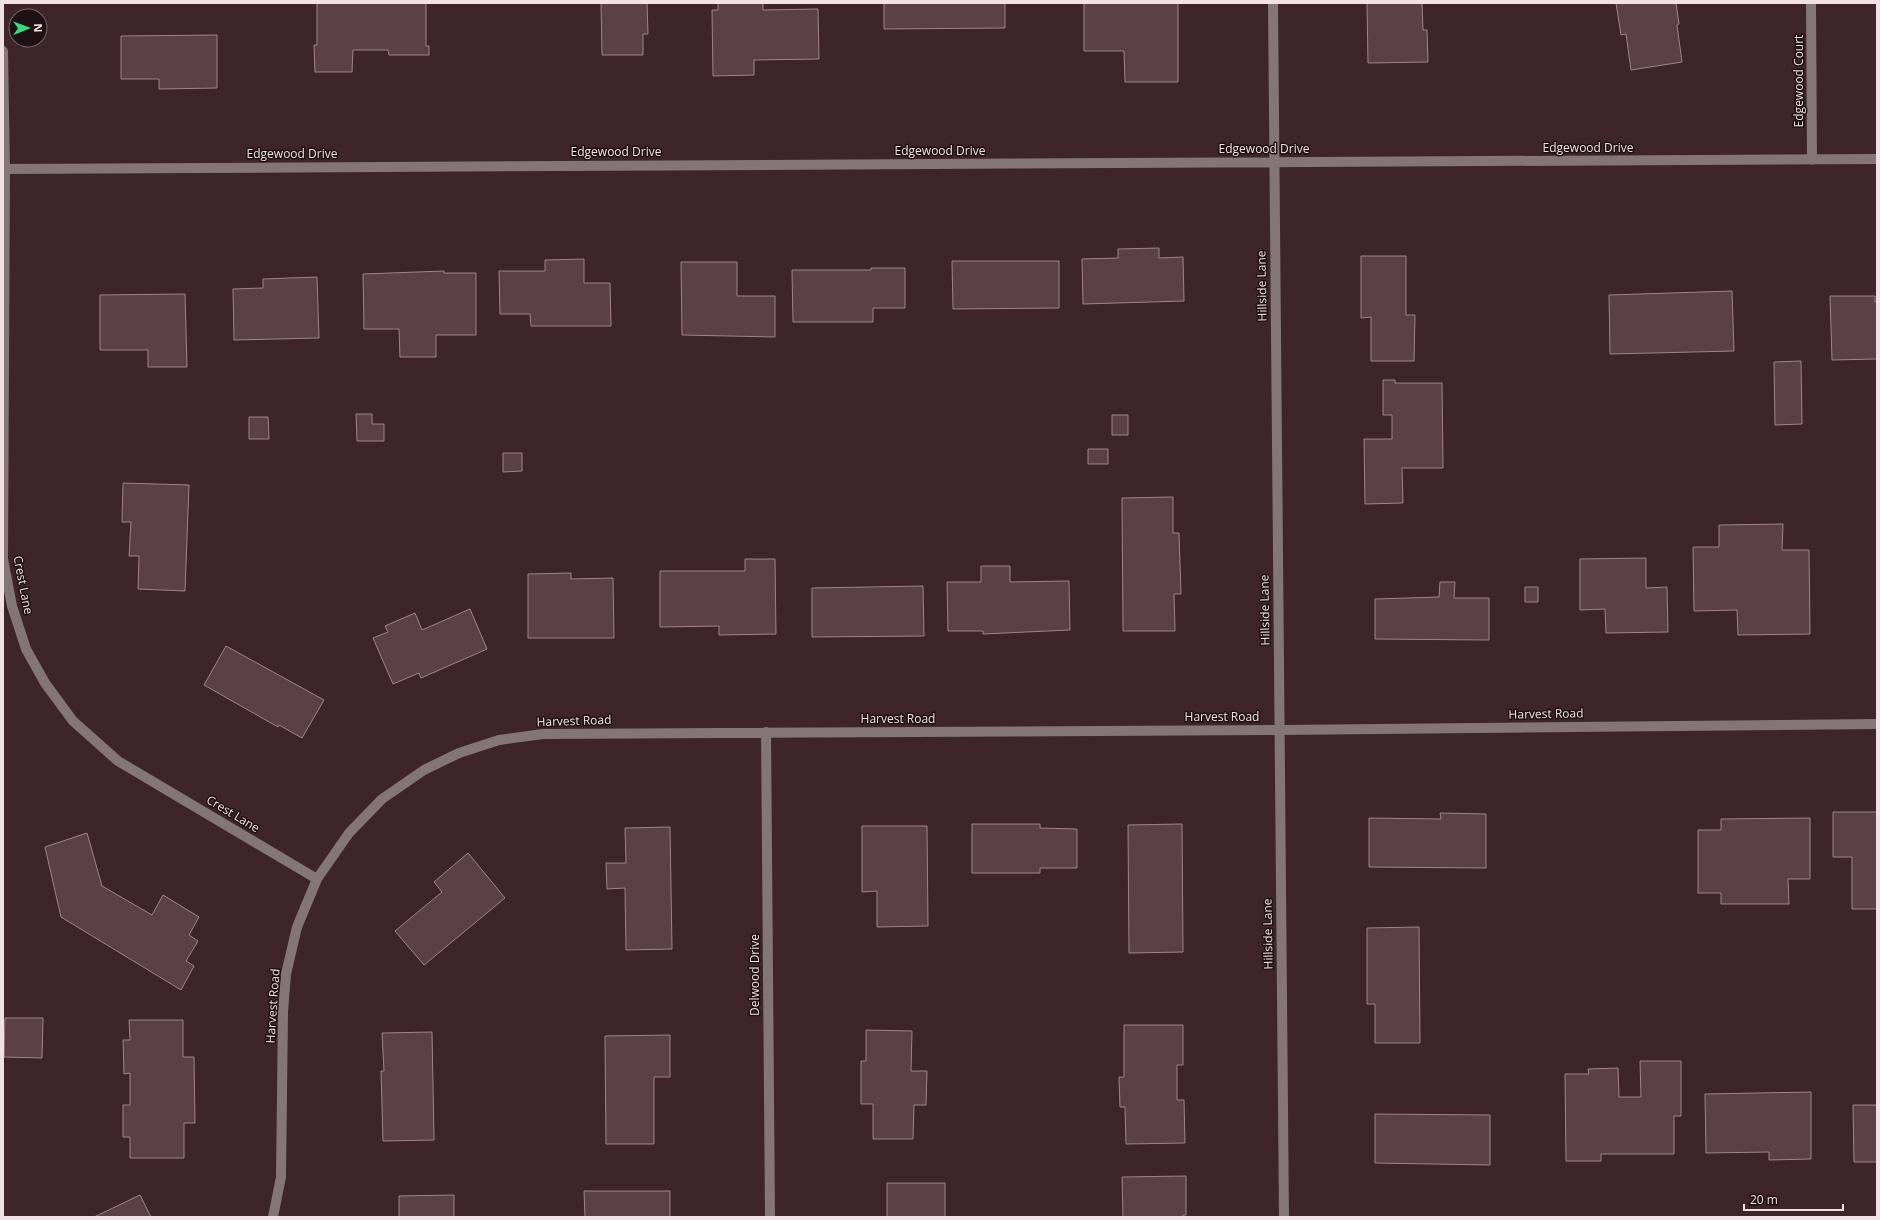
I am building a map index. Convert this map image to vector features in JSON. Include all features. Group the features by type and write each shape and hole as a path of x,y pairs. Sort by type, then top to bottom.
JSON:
{"street":[{"name":"Hillside Lane","path":"1273,3 1284,1217"},
{"name":"Edgewood Court","path":"1811,3 1812,160"},
{"name":"Crest Lane","path":"3,51 3,559 12,606 26,649 45,683 74,721 118,761 317,879"},
{"name":"Edgewood Drive","path":"4,169 1877,159"},
{"name":"Harvest Road","path":"273,1217 281,1177 283,1012 286,974 297,927 317,879 349,833 382,799 424,770 459,753 499,740 543,734 1280,730 1877,724"},
{"name":"Delwood Drive","path":"766,732 770,1217"}],"building":[{"path":"317,3 426,3 426,46 429,46 429,55 389,55 388,50 353,50 352,72 315,72 314,45 317,45"},
{"path":"601,3 647,3 648,34 643,34 643,55 602,55"},
{"path":"718,3 763,3 763,10 818,9 819,59 754,60 754,75 713,76 712,10 718,10"},
{"path":"884,3 1005,3 1005,28 884,29"},
{"path":"1084,3 1178,3 1178,82 1125,82 1124,51 1084,51"},
{"path":"1367,3 1422,3 1423,30 1427,30 1428,62 1368,63"},
{"path":"1616,3 1676,3 1679,24 1677,25 1682,62 1631,70 1626,34 1621,35"},
{"path":"217,35 217,88 159,89 159,79 121,79 121,36"},
{"path":"1159,248 1159,258 1183,257 1184,301 1083,304 1082,259 1118,258 1118,249"},
{"path":"1361,256 1406,256 1406,315 1415,315 1414,361 1371,361 1371,317 1361,318"},
{"path":"584,259 584,283 610,283 611,326 531,326 530,314 500,314 499,271 545,271 545,260"},
{"path":"952,261 1059,261 1059,308 953,309"},
{"path":"681,262 737,262 737,296 775,296 775,337 682,335"},
{"path":"871,268 905,268 905,308 873,308 873,322 793,322 792,270 871,270"},
{"path":"444,271 444,273 476,273 476,335 436,335 436,357 400,357 399,329 364,329 363,274"},
{"path":"317,277 319,338 234,340 233,289 263,288 263,279"},
{"path":"1732,291 1734,351 1610,354 1609,295"},
{"path":"185,294 187,367 148,367 148,350 100,350 100,295"},
{"path":"1830,296 1875,296 1875,302 1877,301 1877,359 1832,360"},
{"path":"1801,361 1802,424 1775,425 1774,362"},
{"path":"1383,380 1395,380 1395,383 1442,383 1443,468 1402,468 1403,503 1365,504 1364,439 1392,439 1392,415 1383,415"},
{"path":"356,414 372,414 372,424 384,424 384,441 357,441"},
{"path":"1112,415 1128,415 1128,435 1112,435"},
{"path":"249,417 268,417 269,439 249,439"},
{"path":"1088,449 1108,449 1108,464 1088,464"},
{"path":"503,453 522,453 522,471 503,472"},
{"path":"123,483 189,485 185,591 138,589 139,556 129,556 131,522 122,522"},
{"path":"1173,497 1173,533 1179,533 1181,594 1174,594 1175,631 1123,631 1122,498"},
{"path":"1783,524 1782,550 1809,550 1810,634 1738,635 1737,610 1694,611 1693,547 1719,547 1719,525"},
{"path":"1646,558 1646,588 1667,587 1668,632 1606,633 1605,609 1580,610 1580,559"},
{"path":"745,559 775,559 776,634 719,635 719,626 660,627 660,571 745,571"},
{"path":"981,566 1010,566 1010,582 1069,581 1070,630 983,634 983,631 948,631 947,582 981,582"},
{"path":"571,573 571,579 613,578 614,638 528,638 528,574"},
{"path":"1440,582 1455,582 1454,598 1489,598 1489,640 1375,639 1375,599 1439,597"},
{"path":"923,586 924,636 812,637 812,588"},
{"path":"1525,587 1538,587 1538,602 1525,602"},
{"path":"470,609 487,649 421,678 419,673 393,684 373,638 388,632 385,626 415,613 422,630"},
{"path":"226,646 324,700 302,738 279,725 278,727 204,685"},
{"path":"1833,812 1877,812 1877,909 1852,909 1852,857 1833,857"},
{"path":"1440,813 1486,814 1486,868 1369,867 1369,818 1441,819"},
{"path":"1810,818 1810,879 1788,879 1789,904 1721,904 1721,893 1698,893 1698,830 1721,830 1721,819"},
{"path":"972,824 1040,824 1040,828 1077,829 1077,868 1040,868 1040,873 972,873"},
{"path":"1182,824 1183,952 1129,953 1128,825"},
{"path":"862,826 927,826 928,926 877,927 877,891 862,892"},
{"path":"670,827 672,949 626,950 625,888 607,889 606,863 626,863 625,828"},
{"path":"87,833 102,886 152,915 163,895 199,917 189,935 198,941 186,961 194,966 181,990 61,917 45,847"},
{"path":"468,853 505,898 424,965 395,931 442,892 434,882"},
{"path":"1419,927 1420,1043 1375,1043 1375,1004 1367,1004 1367,928"},
{"path":"5,1018 43,1018 42,1058 4,1057"},
{"path":"129,1020 183,1020 183,1057 194,1057 195,1123 184,1123 184,1158 130,1158 130,1137 123,1137 123,1105 130,1105 130,1073 124,1074 123,1040 130,1040"},
{"path":"1124,1025 1183,1025 1183,1065 1177,1065 1177,1100 1184,1100 1185,1143 1126,1144 1125,1107 1120,1107 1119,1077 1124,1077"},
{"path":"866,1030 912,1031 911,1071 927,1071 926,1105 914,1105 913,1139 873,1139 873,1104 861,1104 861,1061 866,1061"},
{"path":"432,1032 434,1140 383,1141 381,1071 384,1071 382,1033"},
{"path":"670,1035 670,1077 654,1077 654,1144 606,1144 605,1036"},
{"path":"1640,1061 1681,1061 1681,1116 1674,1116 1674,1154 1601,1154 1601,1161 1566,1161 1565,1074 1589,1074 1588,1069 1618,1068 1619,1097 1641,1097"},
{"path":"1811,1092 1811,1159 1769,1160 1769,1152 1706,1153 1705,1094"},
{"path":"1853,1105 1877,1105 1877,1162 1854,1162"},
{"path":"1375,1114 1490,1115 1490,1165 1375,1163"},
{"path":"1186,1176 1186,1215 1183,1215 1183,1217 1123,1217 1122,1177"},
{"path":"887,1183 945,1183 945,1217 887,1217"},
{"path":"584,1191 670,1191 670,1217 585,1217"},
{"path":"140,1195 151,1217 94,1217"},
{"path":"454,1195 454,1217 399,1217 399,1196"}]}
